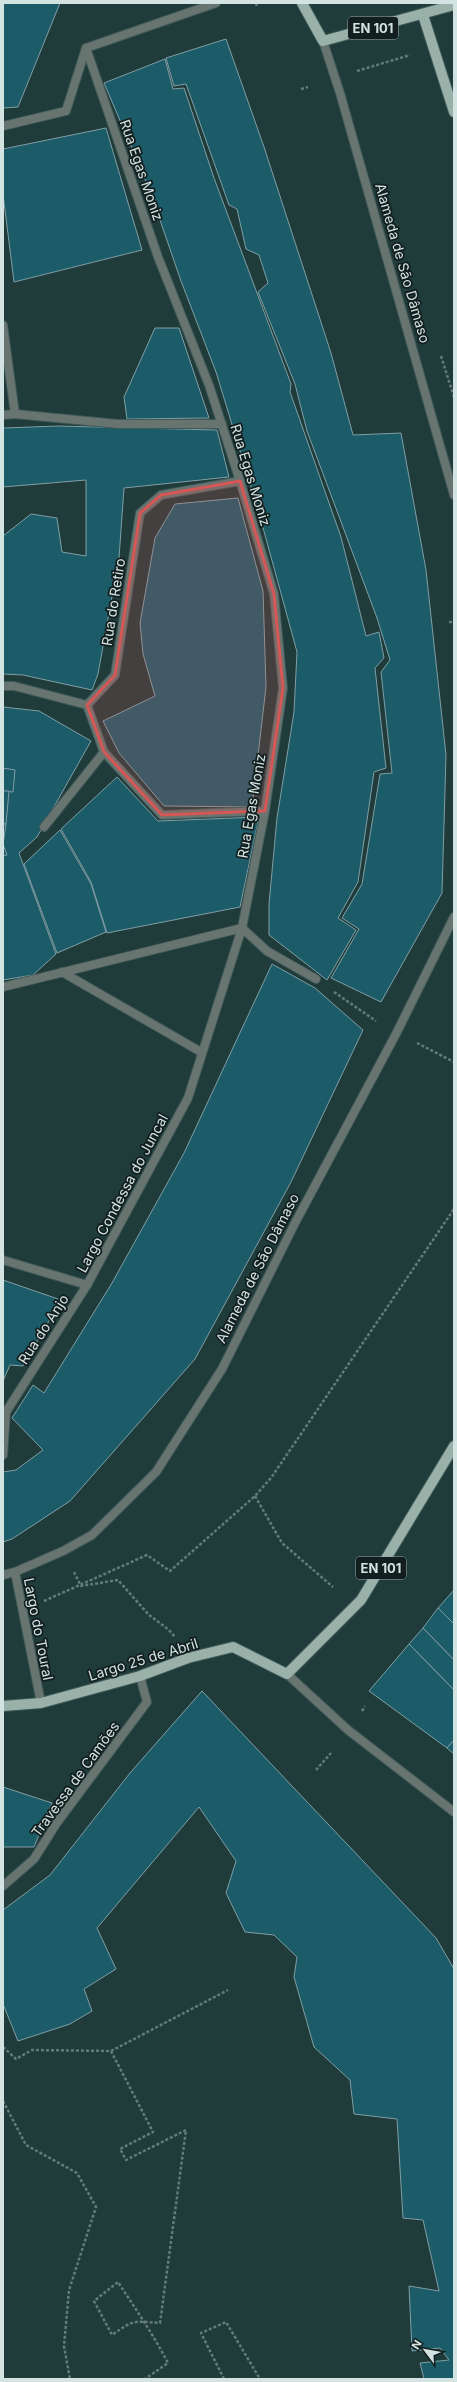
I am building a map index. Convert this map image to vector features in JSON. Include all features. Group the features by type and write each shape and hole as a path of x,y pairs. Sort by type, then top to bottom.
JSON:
{"main road":[{"path":"302,3 323,41"},
{"name":"EN 101","path":"323,41 423,15 454,5"},
{"path":"423,15 454,112"},
{"name":"EN 101","path":"287,1674 362,1600 454,1446"},
{"name":"Largo 25 de Abril","path":"3,1706 40,1703 140,1676 188,1658 233,1647 287,1674"}],"street":[{"path":"3,126 66,111 86,48 216,3"},
{"name":"Alameda de São Dâmaso","path":"323,41 344,108 454,495"},
{"name":"Rua Egas Moniz","path":"86,48 158,257 209,385 274,594 283,688 265,811 242,928"},
{"path":"3,326 15,414"},
{"path":"3,414 118,424 222,424"},
{"name":"Rua do Retiro","path":"87,705 115,676 140,513 161,495 240,481"},
{"path":"3,686 14,686 87,705 104,752 162,815 265,811"},
{"path":"44,827 104,752"},
{"name":"Alameda de São Dâmaso","path":"15,1572 63,1551 92,1535 156,1472 222,1369 295,1222 397,1032 454,917"},
{"path":"3,987 242,928 268,951 316,979"},
{"name":"Largo Condessa do Juncal","path":"3,1260 87,1285 188,1098 242,928"},
{"path":"62,972 202,1052"},
{"name":"Rua do Anjo","path":"3,1455 6,1412 87,1285"},
{"name":"Largo do Toural","path":"3,1575 15,1572 40,1703"},
{"path":"287,1674 348,1730 454,1812"},
{"name":"Travessa de Camões","path":"3,1886 34,1859 56,1824 147,1702 140,1676"}],"path":[{"path":"256,3 257,7"},
{"path":"353,72 414,54"},
{"path":"301,89 308,87"},
{"path":"449,622 454,622"},
{"path":"316,979 363,1012"},
{"path":"413,1041 454,1062"},
{"path":"44,1601 81,1586 147,1555 170,1571 256,1496 272,1478 454,1209"},
{"path":"256,1496 282,1543 333,1587"},
{"path":"74,1570 81,1586"},
{"path":"81,1586 118,1580 149,1616 169,1630 178,1641"},
{"path":"316,1770 332,1753"},
{"path":"3,2047 16,2059 32,2050 111,2051 228,1990"},
{"path":"111,2051 153,2132 120,2149 126,2160 186,2130 160,2323 144,2322 132,2321 112,2335 94,2301 118,2282 144,2322 168,2362 145,2379"},
{"path":"3,2101 26,2145 77,2173 96,2207 69,2290 64,2346 70,2379"},
{"path":"224,2379 201,2333 226,2322 260,2379"}],"highlighted area":[{"path":"240,481 274,594 283,688 265,811 162,815 104,752 87,705 115,675 140,513 161,495"}],"building":[{"path":"3,3 60,3 18,107 3,108"},
{"path":"226,39 264,147 331,353 353,435 401,433 426,570 446,755 442,893 381,1002 331,978 359,929 342,918 362,884 380,774 392,773 381,672 390,660 377,618 307,431 295,384 258,292 268,283 259,255 246,249 237,209 229,205 186,84 174,86 166,58"},
{"path":"165,59 173,89 184,88 214,178 291,384 290,392 341,537 366,636 379,632 384,658 375,668 386,768 374,772 358,882 338,918 356,930 327,980 269,935 269,904 277,818 294,712 297,652 259,513 216,372 181,281 150,191 104,83"},
{"path":"106,128 142,250 14,282 3,194 3,149"},
{"path":"155,328 179,328 209,418 127,419 124,397"},
{"path":"58,426 217,430 229,477 124,488 119,558 98,674 92,690 23,675 3,674 3,536 31,514 57,518 62,552 86,556 86,480 3,487 3,428"},
{"path":"238,498 263,591 266,687 252,807 164,806 119,753 103,721 155,696 143,654 140,623 155,538 175,504"},
{"path":"3,707 39,711 91,741 37,837 19,853 56,954 33,975 3,980"},
{"path":"3,768 15,770 13,792 3,791"},
{"path":"117,777 158,821 259,817 240,907 107,933 91,882 61,829"},
{"path":"3,791 9,791 6,824 3,824"},
{"path":"3,824 6,824 3,844"},
{"path":"60,830 91,884 106,932 57,953 24,864"},
{"path":"3,844 7,855 3,856"},
{"path":"272,964 315,988 363,1030 291,1182 195,1359 70,1501 12,1539 3,1542 3,1472 16,1470 43,1450 12,1418 33,1385 44,1393 112,1283 184,1153"},
{"path":"3,1280 61,1300 23,1366 10,1365 3,1381"},
{"path":"454,1590 454,1624 438,1608"},
{"path":"438,1608 454,1624 454,1660 423,1628"},
{"path":"423,1628 454,1660 454,1690 409,1644"},
{"path":"409,1644 454,1690 454,1740 447,1748 369,1691"},
{"path":"202,1691 436,1938 454,1969 454,2379 424,2379 420,2363 449,2360 440,2348 412,2351 409,2286 439,2291 423,2220 403,2218 397,2119 354,2114 350,2080 314,2047 294,1977 297,1957 274,1935 245,1932 226,1893 236,1861 199,1807 97,1928 116,1969 84,1989 92,2011 70,2024 18,2041 3,2004 3,1910 50,1875 130,1773"},
{"path":"454,1740 454,1754 447,1748"},
{"path":"3,1787 52,1803 34,1847 3,1847"}]}
